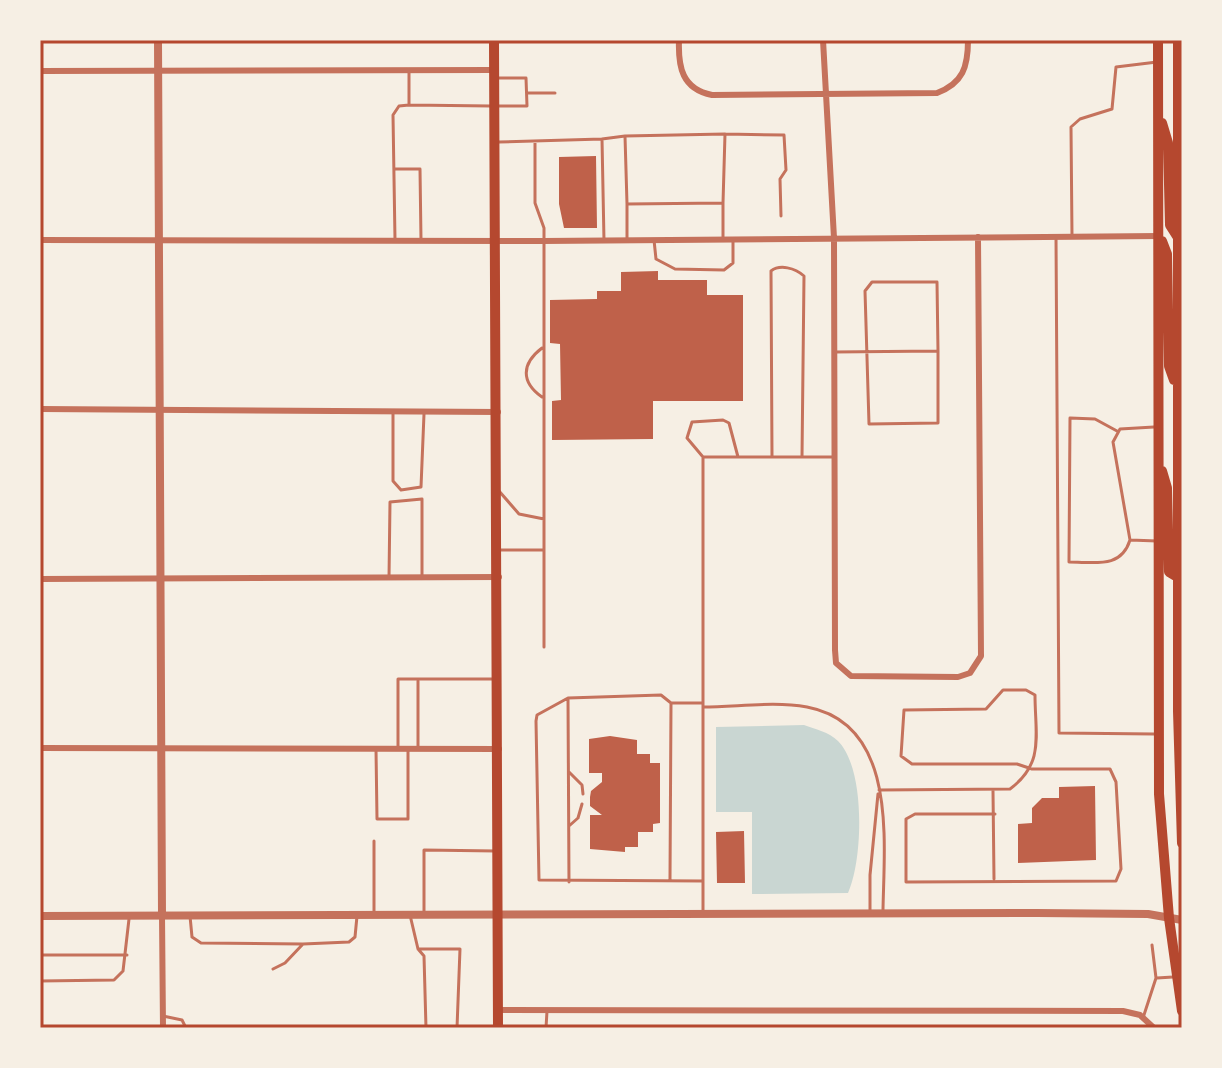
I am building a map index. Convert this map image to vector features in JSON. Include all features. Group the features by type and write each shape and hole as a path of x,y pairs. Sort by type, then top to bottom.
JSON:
{"main road":[{"path":"494,40 499,577 498,1028"},
{"path":"1158,40 1158,734 1169,918 1182,1011"},
{"path":"1178,40 1178,711 1182,843"},
{"path":"1158,114 1168,143 1170,225 1180,236"},
{"path":"1159,236 1167,254 1169,366 1177,388"},
{"path":"1158,457 1167,488 1169,572 1180,578"}],"street":[{"path":"158,40 163,1028"},
{"path":"679,40 679,67 684,79 702,93 824,94 937,93 960,79 966,66 968,40"},
{"path":"823,40 834,238 835,650 841,670 859,678 958,677 972,670 981,656 978,237"},
{"path":"40,71 494,74"},
{"path":"40,240 604,241 1159,236"},
{"path":"40,409 498,412"},
{"path":"40,579 499,577"},
{"path":"40,748 499,749"},
{"path":"40,916 1148,914 1182,920"},
{"path":"499,1010 1123,1011 1142,1017 1154,1028"}],"lane":[{"path":"1072,236 1071,127 1080,119 1112,109 1116,67 1158,62"},
{"path":"409,72 409,105"},
{"path":"395,240 393,115 399,106 409,105 527,106 526,78 494,74"},
{"path":"527,93 555,93"},
{"path":"723,239 725,134"},
{"path":"495,142 625,136 784,135 786,170 780,179 781,216"},
{"path":"625,136 627,240"},
{"path":"602,139 604,241"},
{"path":"535,141 535,203 544,228 544,647"},
{"path":"394,169 420,169 421,240"},
{"path":"627,204 723,203"},
{"path":"1056,236 1059,733 1158,734"},
{"path":"654,240 656,259 663,266 724,270 733,263 733,239"},
{"path":"772,457 771,271 778,268 797,270 804,276 802,457"},
{"path":"872,282 937,282 938,351 938,423 869,424 865,291 872,282"},
{"path":"542,348 529,359 525,378 530,389 542,397"},
{"path":"834,352 938,351"},
{"path":"393,411 395,487 415,490 421,487 424,411"},
{"path":"1117,431 1113,442 1130,540 1126,552 1111,562 1069,562 1070,418 1095,419 1117,431 1158,427"},
{"path":"703,915 703,457 687,438 688,428 695,420 729,423 738,457"},
{"path":"703,457 834,457"},
{"path":"498,491 519,514 544,519"},
{"path":"389,578 390,502 400,498 422,499 422,577"},
{"path":"1130,540 1158,541"},
{"path":"498,550 543,550"},
{"path":"398,749 398,679 499,679"},
{"path":"418,679 418,749"},
{"path":"879,790 1010,789 1032,769 1035,756 1035,695 1026,690 1003,690 986,709 901,713 901,756 906,762 1017,764 1032,769 1110,769 1116,782 1121,869 1116,881 906,882 906,819 915,814 995,814"},
{"path":"703,881 542,881 537,876 537,715 568,698 661,695 671,703 795,706 828,714 848,728 865,746 876,770 884,813 883,914"},
{"path":"568,698 569,882"},
{"path":"670,881 671,703"},
{"path":"376,749 377,819 408,819 408,749"},
{"path":"569,772 582,785 583,794"},
{"path":"870,914 879,790"},
{"path":"993,791 994,881"},
{"path":"569,826 578,818 582,804"},
{"path":"374,841 374,916"},
{"path":"424,915 424,850 500,851"},
{"path":"871,868 883,868"},
{"path":"410,915 418,949 424,956 426,1028"},
{"path":"40,981 108,982 123,971 130,916"},
{"path":"190,916 192,937 201,943 303,944 349,942 355,937 357,916"},
{"path":"273,969 285,963 303,944"},
{"path":"1142,1017 1156,978 1152,945"},
{"path":"418,949 460,949 457,1028"},
{"path":"40,955 127,955"},
{"path":"1156,978 1177,977"},
{"path":"546,1028 547,1011"},
{"path":"163,1016 182,1020 186,1028"}],"shaded area":[{"path":"804,725 838,741 847,754 853,772 859,838 853,878 848,893 752,894 752,812 716,812 716,727"}],"building":[{"path":"596,156 597,228 564,228 559,204 559,157"},
{"path":"658,271 658,280 707,280 707,295 743,295 743,401 653,401 653,439 552,440 552,401 561,400 560,344 550,343 550,300 597,299 597,291 621,291 621,272"},
{"path":"610,736 637,740 637,754 650,754 650,763 660,763 660,823 653,824 653,832 638,832 638,847 625,847 625,852 590,849 590,815 602,815 590,806 590,797 591,791 602,782 602,773 589,773 589,739"},
{"path":"1095,786 1096,860 1018,863 1018,824 1032,823 1032,808 1042,798 1059,798 1059,787"},
{"path":"744,831 745,883 717,883 716,832"}]}
